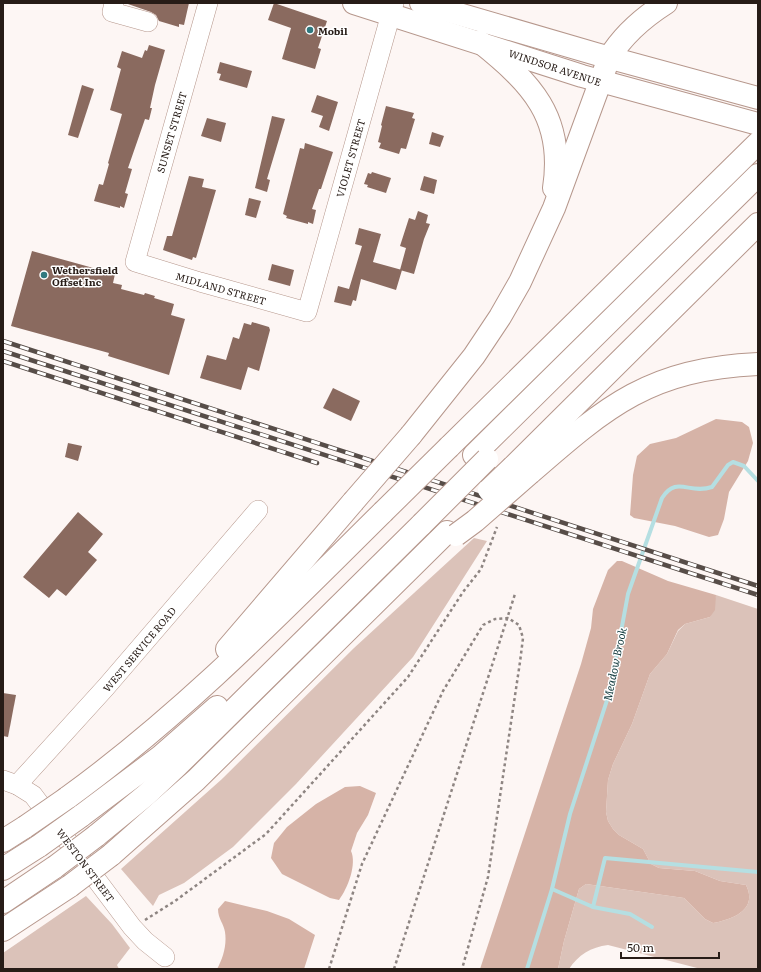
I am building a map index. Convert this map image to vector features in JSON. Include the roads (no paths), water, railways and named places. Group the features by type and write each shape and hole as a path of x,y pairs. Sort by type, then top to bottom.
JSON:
{"main road":[{"name":"WINDSOR AVENUE","path":"354,3 392,8 483,32 610,58 758,98"},
{"name":"WINDSOR AVENUE","path":"421,3 483,32 600,81 758,124"},
{"path":"197,693 234,640 411,435 463,370 500,317 520,282 545,229 610,58 616,47 634,28 666,3"},
{"path":"483,32 529,86 542,105 550,124 557,166 545,229"},
{"path":"3,842 67,798 135,747 197,693 754,147"},
{"path":"3,902 55,867 96,836 146,795 178,765 415,522 758,175"},
{"path":"480,457 758,192"},
{"path":"3,930 70,886 111,855 196,780 421,558 451,534 521,470 758,224"},
{"path":"521,470 601,413 650,385 700,370 758,364"},
{"path":"3,869 39,846 81,816 143,770 204,720 270,656 415,522"}],"street":[{"path":"114,3 112,12 148,22"},
{"name":"SUNSET STREET","path":"135,262 208,3"},
{"name":"VIOLET STREET","path":"307,312 392,8"},
{"name":"MIDLAND STREET","path":"135,262 307,312"},
{"name":"WEST SERVICE ROAD","path":"10,782 106,687 258,510"},
{"name":"WESTON STREET","path":"10,782 26,790 38,801 132,927 145,941 165,957"}],"waterway":[{"name":"Meadow Brook","path":"527,969 552,889 570,814 610,691 628,594 662,498 673,488 684,487 704,489 712,487 728,465 733,462 744,466 758,481"},
{"path":"552,889 593,907 605,858 758,872"},
{"path":"593,907 630,914 652,927"}],"railway":[{"path":"3,341 758,586"},
{"path":"3,351 758,595"},
{"path":"3,361 317,463"}],"place":[{"name":"Mobil","path":"310,30"},
{"name":"Wethersfield Offset Inc","path":"44,275"}]}
